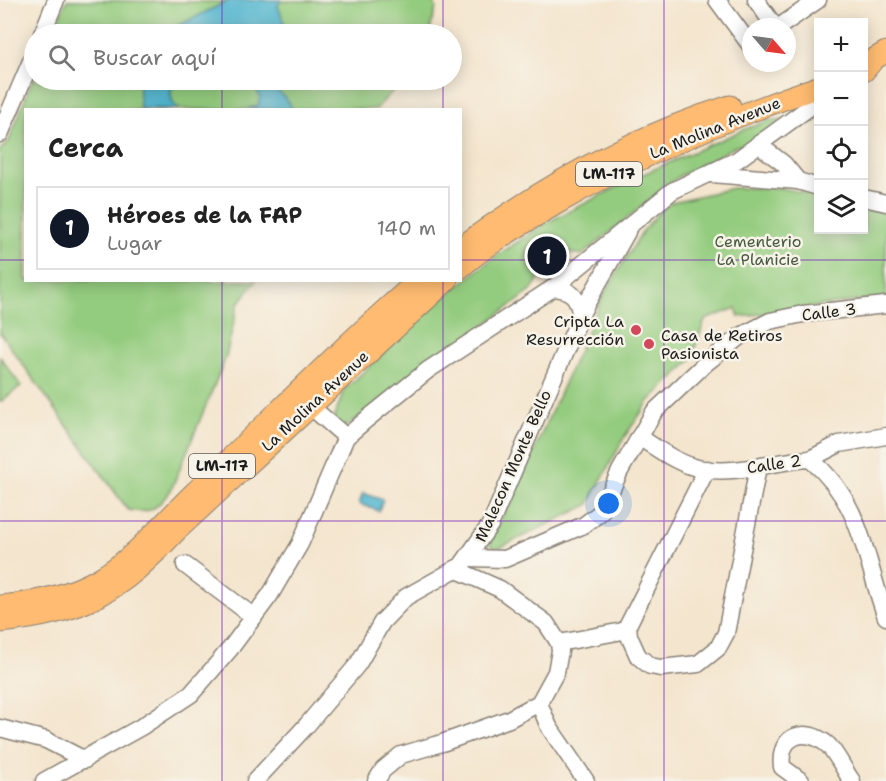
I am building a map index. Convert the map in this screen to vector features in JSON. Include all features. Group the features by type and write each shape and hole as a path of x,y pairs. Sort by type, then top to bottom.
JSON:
{"main road":[{"path":"868,57 886,47"},
{"path":"868,67 874,59 886,52"},
{"path":"868,70 886,59"},
{"name":"La Molina Avenue","path":"462,247 499,219 565,178 625,146 698,116 814,79"},
{"name":"La Molina Avenue","path":"462,267 530,219 628,164 710,127 814,89"},
{"name":"La Molina Avenue","path":"0,621 42,617 62,611 99,596 133,574 417,282"},
{"name":"La Molina Avenue","path":"0,606 70,591 116,567 145,545 191,496 445,282"}],"street":[{"path":"46,24 56,0"},
{"path":"717,0 742,34"},
{"path":"756,0 769,18"},
{"path":"792,18 818,0"},
{"path":"0,134 24,78"},
{"path":"44,781 85,760 191,693 254,617 300,544 346,437 428,370 552,288 638,215 672,190 737,160 814,105"},
{"path":"758,144 784,164 798,181"},
{"path":"710,174 798,181 814,186"},
{"path":"868,199 886,203"},
{"name":"Malecon Monte Bello","path":"255,781 339,689 358,664 382,622 406,597 455,570 470,558 490,525 580,315 603,270 638,215"},
{"path":"552,288 564,289 573,294 579,304 580,315"},
{"name":"Calle 3","path":"505,559 584,525 601,512 654,412 739,337 770,321 803,314 886,305"},
{"path":"303,401 346,437"},
{"path":"810,459 839,444 886,436"},
{"name":"Calle 2","path":"639,437 674,459 707,469 758,467 788,460 810,459 830,476 853,511 879,567 878,595 886,617"},
{"path":"707,469 628,630 638,657 650,666 661,668 698,664 718,648 726,633 758,467"},
{"path":"470,558 505,559 504,575 507,594"},
{"path":"185,565 254,617"},
{"path":"376,781 383,770 401,755 498,723 539,703 556,672 560,651 559,643 546,624 507,594 481,579 455,570"},
{"path":"559,643 628,630"},
{"path":"539,703 549,728 586,781"},
{"path":"0,728 46,740 85,760"},
{"path":"801,781 782,768 781,756 791,738 798,735 820,740 830,747 852,781"}],"green space":[{"path":"67,0 184,2 433,0 436,8 432,24 56,24"},
{"path":"28,90 394,90 377,108 24,108 24,282 255,282 238,304 226,357 171,490 157,506 148,511 128,510 0,333 0,150 9,141"},
{"path":"783,119 745,146 736,146 678,177 582,255 565,252 554,238 537,239 528,250 527,257 533,270 541,275 531,291 349,424 342,428 333,421 344,390 444,297 496,256 548,222 641,175 745,129 771,120"},
{"name":"Cementerio La Planicie","path":"733,188 780,188 814,194 814,234 868,234 868,208 886,210 886,297 739,317 736,308 705,320 690,361 649,401 625,436 588,505 499,548 493,547 490,544 493,536 525,471 604,294 642,232 659,212 672,202"},
{"path":"0,357 21,386 0,402"}],"water":[{"path":"230,0 281,0 278,6 284,24 181,24"},
{"path":"139,90 171,90 173,102 178,108 140,108"},
{"path":"256,90 277,90 292,108 250,108 258,105 260,97"},
{"path":"363,493 383,500 379,511 359,504"}],"place":[{"name":"Héroes de la FAP","path":"547,256"},
{"name":"Cripta La Resurrección","path":"636,330"},
{"name":"Casa de Retiros Pasionista","path":"649,344"}]}
